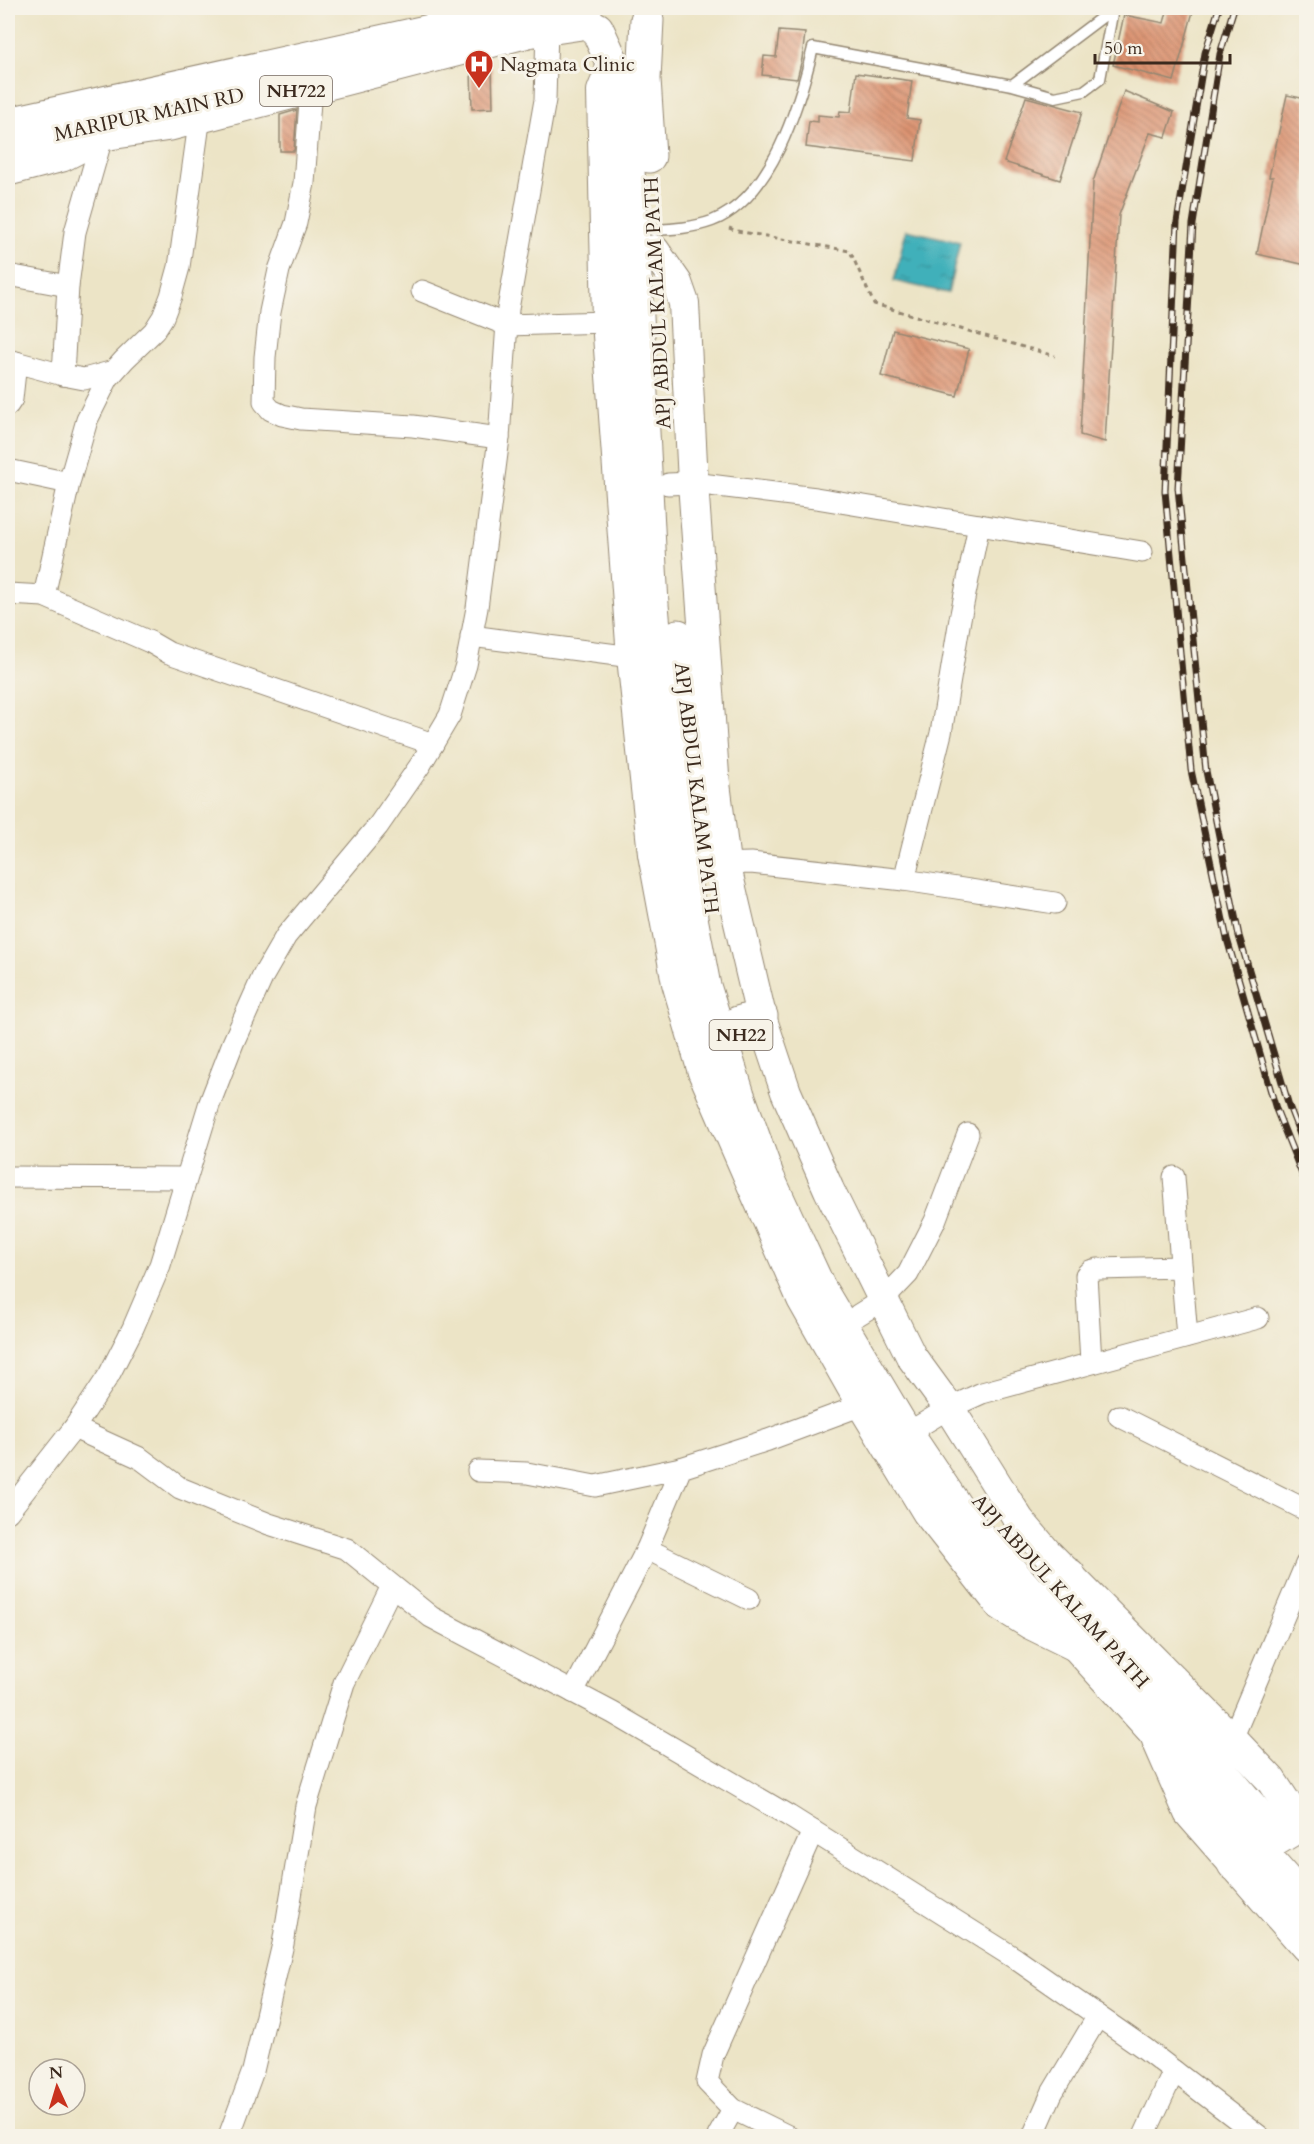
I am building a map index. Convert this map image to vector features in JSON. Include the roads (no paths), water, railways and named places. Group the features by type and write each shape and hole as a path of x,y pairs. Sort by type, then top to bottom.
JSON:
{"main road":[{"name":"NH722","path":"8,124 516,12 567,17"},
{"name":"NH22","path":"567,17 614,34 632,30 651,14"},
{"name":"APJ ABDUL KALAM PATH","path":"651,14 644,79 654,240 680,483 676,618 695,801 690,858 704,986 738,1095 768,1178 873,1401 926,1421 965,1521 1080,1649 1306,1872"},
{"name":"NH22","path":"567,17 613,64"},
{"name":"NH722","path":"8,169 62,155 103,134 170,124 528,32 567,17"},
{"name":"MARIPUR MAIN RD","path":"8,146 49,135 337,73 567,17"},
{"name":"APJ ABDUL KALAM PATH","path":"613,64 622,105 628,164 631,449 652,605 645,657 667,780 719,949 750,1020 774,1137 823,1249 871,1307 879,1353 926,1421 968,1489 999,1528 1061,1581 1172,1738"},
{"name":"APJ ABDUL KALAM PATH","path":"1275,1842 1306,1904"}],"street":[{"path":"8,1512 74,1428 109,1375 133,1328 160,1265 186,1178 225,1064 263,976 286,936 378,826 450,715 466,665 477,608 499,438 508,309 545,100 567,17"},
{"name":"NH22","path":"613,64 602,91 607,322 631,449"},
{"path":"311,88 304,183 296,223 279,270 272,302 265,357 264,402 271,410 282,416 301,419 412,426 499,438"},
{"path":"44,596 69,483 87,420 108,378 154,331 163,317 171,296 183,245 200,116"},
{"path":"63,375 68,286 75,231 103,134"},
{"path":"8,275 68,286"},
{"path":"422,291 507,325 607,322"},
{"path":"8,405 12,399 12,361 63,375 84,378 114,371"},
{"path":"8,470 69,483"},
{"path":"680,483 816,498 1142,552"},
{"path":"904,880 941,733 960,618 979,525"},
{"path":"8,594 44,596 169,652 433,744"},
{"path":"471,636 645,657"},
{"path":"690,858 904,880 1055,903"},
{"path":"871,1307 908,1274 935,1221 968,1134"},
{"path":"8,1177 186,1178"},
{"path":"1174,1177 1187,1336"},
{"path":"1090,1362 1086,1275 1098,1269 1181,1267"},
{"path":"926,1421 982,1393 1258,1318"},
{"path":"478,1471 527,1473 595,1486 681,1468 768,1440 873,1401"},
{"name":"NH22","path":"873,1401 927,1512 1001,1606 1030,1624 1080,1649"},
{"path":"1119,1416 1306,1510"},
{"path":"74,1428 140,1458 180,1488 269,1524 347,1550 431,1617 614,1713 813,1831 1016,1959 1174,2071 1259,2136"},
{"path":"573,1692 647,1549 681,1468"},
{"path":"647,1549 749,1599"},
{"path":"1233,1739 1306,1564"},
{"name":"NH22","path":"1061,1581 1233,1739 1271,1780 1275,1842 1306,1947"},
{"path":"230,2136 253,2071 283,1944 306,1806 344,1683 392,1586"},
{"name":"NH22","path":"1172,1738 1189,1813 1275,1842"},
{"path":"788,2136 734,2109 707,2082 713,2055 813,1831"},
{"path":"1033,2136 1052,2093 1098,2016"},
{"path":"1144,2136 1174,2071"},
{"path":"718,2136 734,2109"}],"lane":[{"path":"654,240 714,220 734,209 756,185 773,160 798,101 813,48 1012,85 1055,97 1084,91 1100,79 1113,9 1012,85"}],"water":[{"path":"906,230 960,242 948,293 894,281"}],"railway":[{"path":"1219,8 1205,53 1177,222 1165,491 1191,770 1227,939 1276,1109 1306,1184"},
{"path":"1234,8 1220,54 1193,224 1178,488 1206,771 1239,936 1289,1106 1306,1150"}],"place":[{"name":"Nagmata Clinic","path":"479,90"}]}
